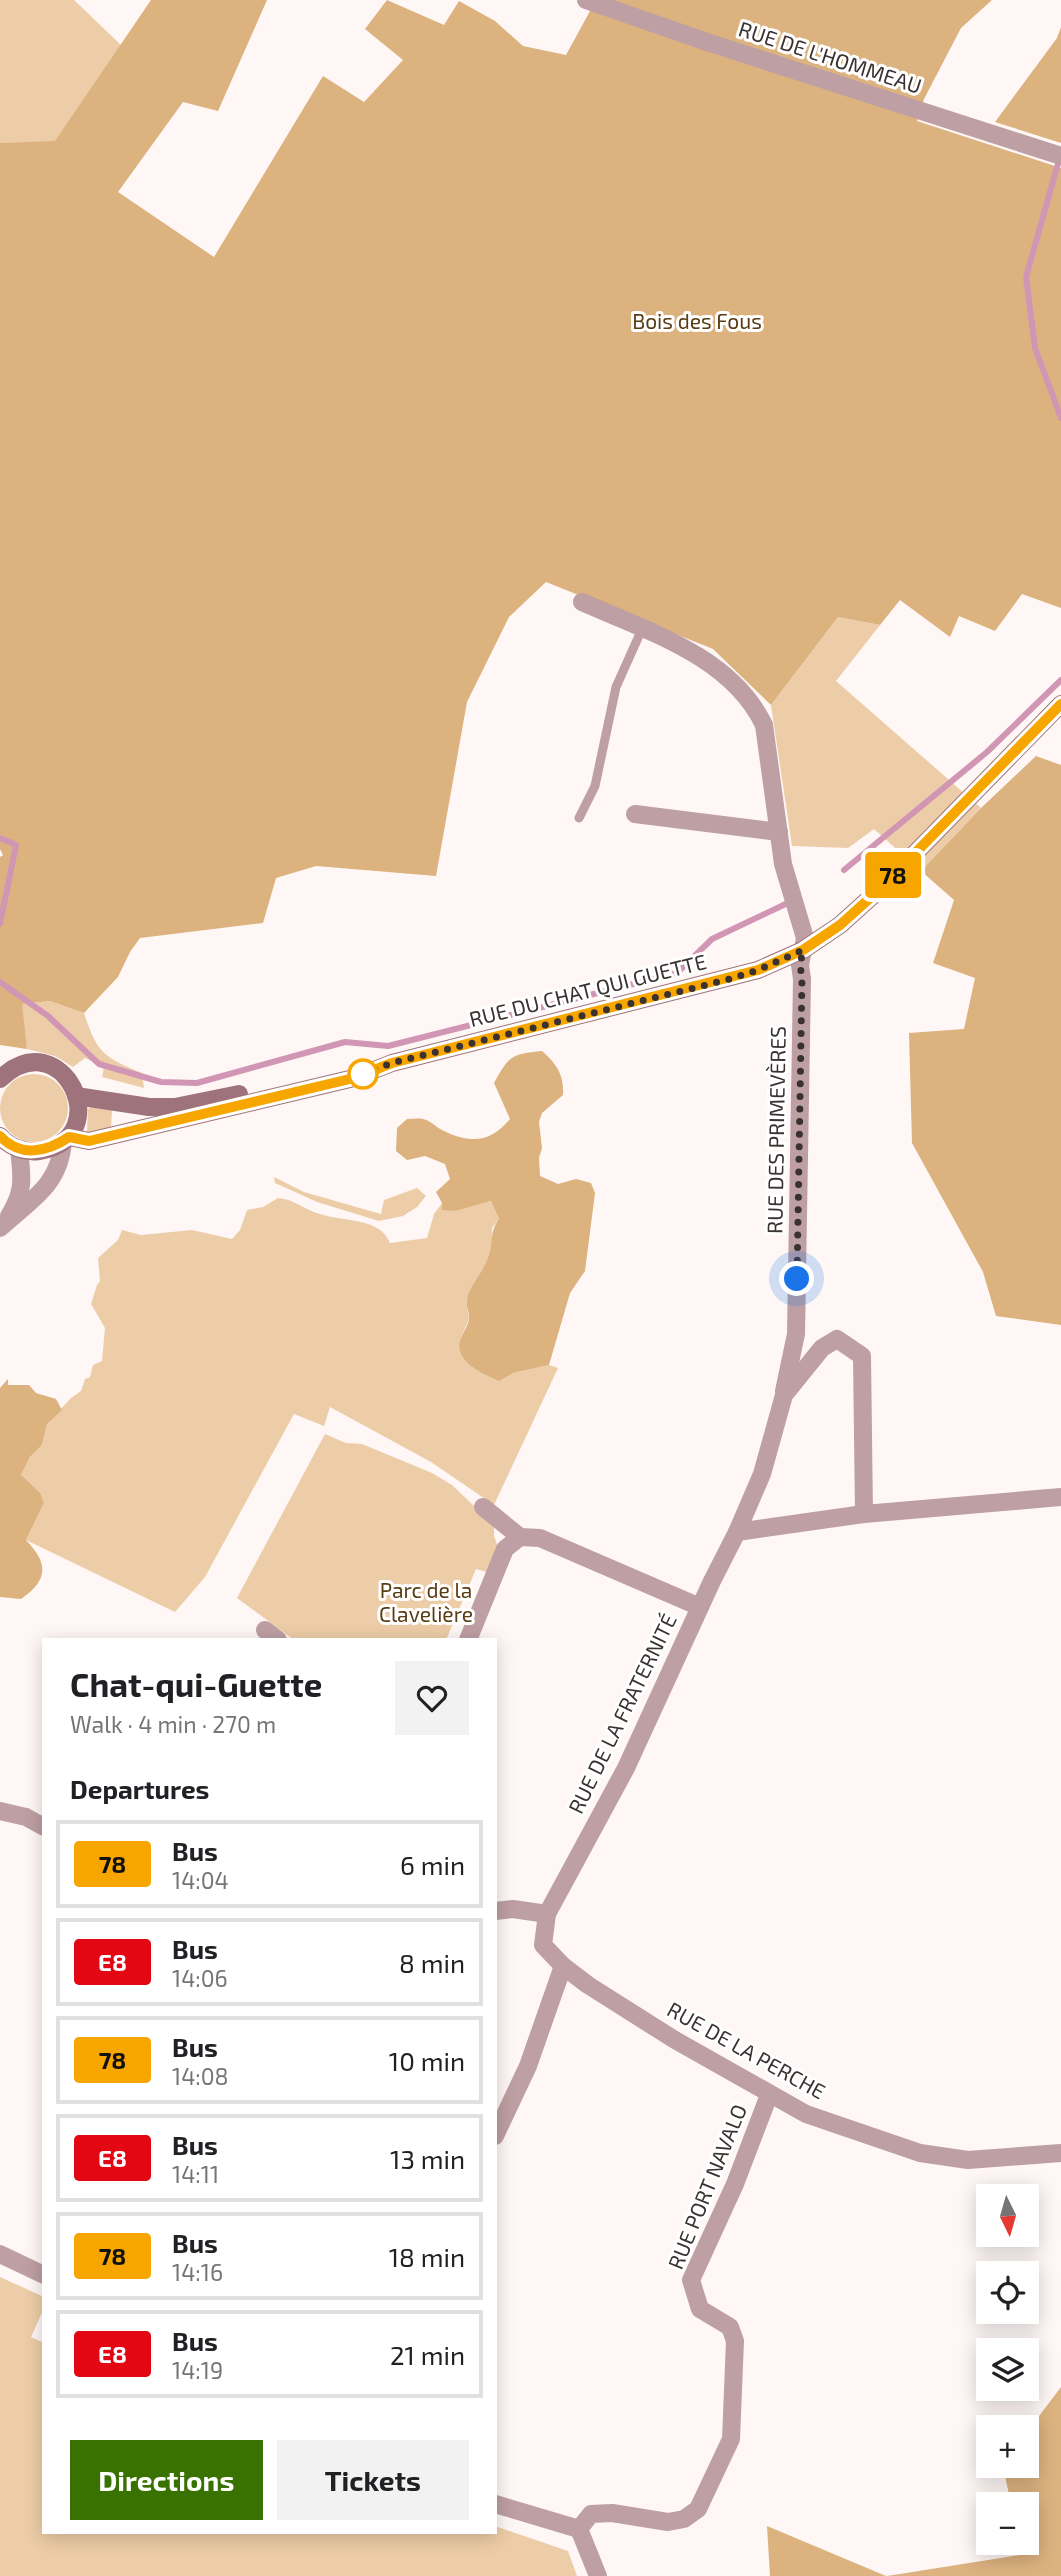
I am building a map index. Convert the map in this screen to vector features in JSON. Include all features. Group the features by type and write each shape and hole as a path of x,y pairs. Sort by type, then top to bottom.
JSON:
{"main road":[{"name":"RUE DU CHAT QUI GUETTE","path":"76,1096 149,1107 175,1107 351,1069 380,1066 758,970 803,950 840,925 880,889 1061,704"},
{"path":"0,1058 20,1064 42,1064 62,1072 71,1083 80,1108 77,1122 66,1139"},
{"path":"0,1079 20,1064"},
{"name":"RUE DU CHAT QUI GUETTE","path":"6,1141 42,1150 66,1139 89,1141 354,1078 380,1066"}],"street":[{"name":"RUE DE L'HOMMEAU","path":"586,0 707,43 1061,156"},
{"name":"RUE DES PRIMEVÈRES","path":"582,602 673,643 721,671 758,714 764,725 783,864 805,939 800,965 802,978 796,1334 784,1395 762,1474 737,1532"},
{"path":"635,814 779,832"},
{"path":"1,1226 26,1208 48,1184 58,1168 66,1139"},
{"path":"1,1226 19,1200 23,1184 6,1141"},
{"path":"784,1395 822,1348 837,1339 862,1356 864,1514"},
{"path":"737,1532 864,1514 1061,1496"},
{"path":"483,1507 520,1537 540,1538 700,1607"},
{"name":"RUE DE LA FRATERNITÉ","path":"547,1914 626,1768 737,1532"},
{"path":"469,1638 505,1549 520,1537"},
{"path":"0,1811 26,1818 42,1826"},
{"path":"497,1911 513,1909 547,1914"},
{"name":"RUE DE LA PERCHE","path":"547,1914 543,1945 563,1966 675,2040 806,2114 920,2153 968,2160 1061,2153"},
{"path":"497,2132 528,2066 563,1966"},
{"name":"RUE PORT NAVALO","path":"579,2529 592,2514 612,2513 668,2522 684,2519 698,2509 731,2439 735,2341 730,2327 700,2309 691,2280 735,2184 769,2095"},
{"path":"0,2255 42,2274"},
{"path":"497,2505 579,2529 598,2576"}],"lane":[{"path":"579,818 595,786 616,687 642,628"}],"green space":[{"path":"0,0 74,0 121,45 55,142 0,143"},
{"name":"Bois des Fous","path":"151,0 267,0 218,111 183,102 118,192 214,257 323,76 364,102 403,60 365,29 387,0 444,25 459,1 495,21 523,46 566,55 596,0 992,0 961,28 924,99 917,121 1061,168 1061,608 1022,594 995,631 959,616 950,637 900,600 880,625 838,617 771,705 713,649 546,582 509,617 467,702 436,876 316,866 276,878 263,923 140,938 118,977 84,1013 50,1001 22,1004 27,1049 0,1045 0,857 3,855 0,849 0,143 55,141"},
{"path":"1061,27 1061,143 995,122 1057,38"},
{"path":"838,617 880,625 836,681 981,808 921,871 874,829 848,848 792,846 771,705"},
{"path":"1036,756 1061,765 1061,1325 996,1316 983,1272 912,1143 909,1033 964,1029 975,978 933,963 954,900 921,871 981,808"},
{"path":"50,1001 84,1013 93,1037 103,1052 142,1073 144,1088 102,1077 104,1067 85,1058 73,1067 55,1056 27,1049 21,1004"},
{"path":"542,1051 558,1070 563,1095 542,1113 539,1122 542,1148 539,1158 540,1176 558,1184 576,1179 591,1183 595,1193 585,1271 570,1293 549,1365 513,1373 499,1381 471,1366 459,1347 469,1320 467,1299 487,1261 494,1228 499,1219 491,1201 456,1211 442,1210 442,1203 436,1192 450,1179 445,1164 425,1156 407,1160 396,1151 397,1128 407,1119 419,1119 462,1138 479,1139 495,1133 510,1119 494,1083 499,1074 517,1055"},
{"path":"27,1074 41,1074 53,1079 63,1089 68,1108 63,1127 53,1137 41,1142 27,1142 15,1137 5,1127 0,1115 0,1101 5,1089 15,1079"},
{"path":"91,1107 112,1110 111,1129 87,1132 88,1109"},
{"path":"274,1177 304,1192 381,1214 384,1200 417,1188 426,1196 417,1207 403,1216 379,1221 317,1202 275,1183"},
{"path":"278,1198 320,1214 370,1225 385,1235 390,1243 427,1238 434,1214 442,1203 456,1211 491,1201 499,1219 492,1228 492,1247 487,1262 466,1301 469,1319 461,1337 513,1373 549,1365 558,1368 494,1505 431,1462 330,1407 324,1426 294,1414 205,1577 175,1612 26,1540 44,1503 21,1475 30,1457 42,1445 47,1424 81,1391 85,1379 90,1377 93,1365 102,1361 105,1328 91,1304 100,1281 98,1258 118,1240 122,1230 141,1235 192,1230 232,1239 240,1230 247,1210 263,1207"},
{"path":"8,1379 8,1385 29,1385 36,1393 56,1399 62,1410 47,1424 42,1445 30,1457 21,1475 40,1493 44,1503 26,1540 42,1564 41,1578 21,1599 0,1597 0,1388"},
{"name":"Parc de la Clavelière","path":"325,1434 346,1443 362,1444 432,1473 452,1485 494,1525 498,1547 490,1573 476,1569 447,1638 291,1638 237,1598"},
{"path":"0,2277 42,2296 42,2312 31,2337 42,2342 42,2534 497,2534 497,2527 568,2551 577,2576 0,2576"},
{"path":"1061,2387 1061,2576 887,2576 1020,2555 1039,2555 1039,2492 1008,2492 1006,2478 1039,2478 1039,2416"},
{"path":"767,2526 886,2576 770,2576"}],"waterway":[{"path":"1059,160 1026,277 1035,348 1061,418"},
{"path":"844,870 987,752 1061,680"},
{"path":"0,838 16,845 0,924"},
{"path":"0,982 48,1016 99,1064 161,1082 197,1083 345,1042 388,1046 677,973 712,939 792,901"}],"bus line":[{"name":"78","path":"0,1136 19,1149 34,1152 49,1149 69,1137 89,1141 354,1078 380,1066 758,970 803,950 840,925 880,889 1061,704"}],"route":[{"path":"363,1074 380,1066 730,979 803,950 800,965 802,978 797,1279"}]}
